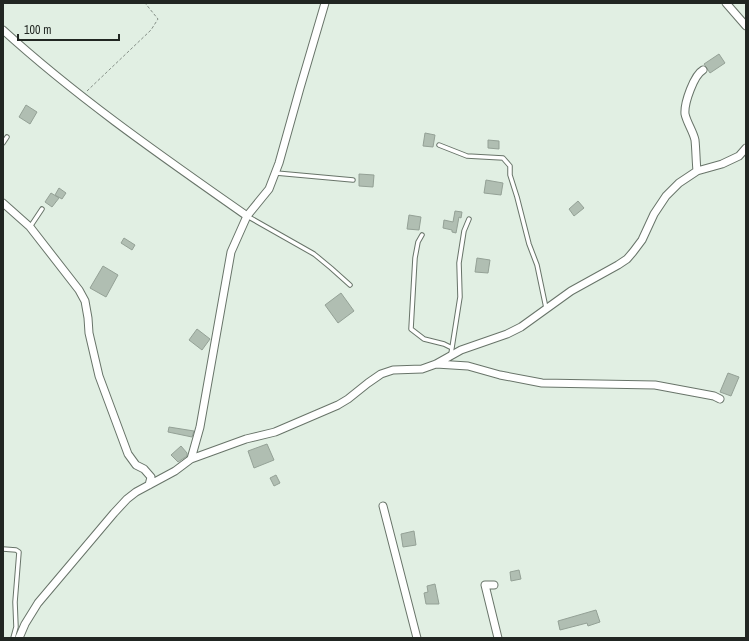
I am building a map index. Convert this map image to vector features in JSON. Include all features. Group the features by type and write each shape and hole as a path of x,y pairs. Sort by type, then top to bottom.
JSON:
{"street":[{"path":"191,459 200,427 231,252 246,216 269,189 280,163 325,3"},
{"path":"726,3 746,26"},
{"path":"3,30 52,72 131,134 246,216"},
{"path":"697,171 694,139 685,114 691,87 699,72 703,70"},
{"path":"20,638 32,612 38,603 127,499 175,471 191,459 246,439 275,432 338,405 381,374 400,369 422,369 436,364 451,351 507,334 521,327 583,283 627,259 638,246 654,214 666,196 679,183 697,171 722,164 739,156 746,148"},
{"path":"3,203 30,227 79,290 85,301 89,333 98,376 128,454 136,464 151,477 149,485"},
{"path":"436,364 468,366 500,375 542,383 655,385 714,396 720,399"},
{"path":"383,506 417,638"},
{"path":"494,585 485,585 498,638"}],"lane":[{"path":"3,144 7,137"},
{"path":"439,145 467,156 503,158 510,166 510,175 529,244 537,265 546,309"},
{"path":"276,173 353,180"},
{"path":"30,227 42,208"},
{"path":"246,216 314,254 350,286"},
{"path":"451,351 460,297 459,263 464,231 469,219"},
{"path":"422,235 418,242 415,258 411,329 424,339 444,344 451,351"},
{"path":"3,549 16,550 19,552 15,602 16,627 13,638"}],"path":[{"path":"82,95 151,30 158,19 145,3"}],"building":[{"path":"719,54 725,63 710,73 704,64"},
{"path":"26,105 37,112 30,124 19,117"},
{"path":"425,133 435,135 433,147 423,146"},
{"path":"488,140 499,141 499,149 488,148"},
{"path":"359,174 374,175 373,187 359,186"},
{"path":"486,180 503,183 501,195 484,193"},
{"path":"59,188 66,193 62,199 55,195"},
{"path":"51,193 59,198 52,207 45,202"},
{"path":"578,201 584,208 574,216 569,209"},
{"path":"455,211 462,212 461,218 459,217 456,233 452,232 452,230 443,228 444,220 453,222"},
{"path":"409,215 421,217 419,230 407,229"},
{"path":"124,238 135,245 132,250 121,243"},
{"path":"477,258 490,260 488,273 475,272"},
{"path":"103,266 118,275 106,297 90,288"},
{"path":"341,293 354,311 338,323 325,305"},
{"path":"197,329 210,339 202,350 189,340"},
{"path":"728,373 739,377 731,396 720,392"},
{"path":"169,427 194,431 192,437 168,432"},
{"path":"267,444 274,460 254,468 248,451"},
{"path":"181,446 187,453 187,456 178,462 171,455"},
{"path":"276,475 280,483 274,486 270,478"},
{"path":"414,531 416,545 403,547 401,534"},
{"path":"519,570 521,579 511,581 510,572"},
{"path":"435,584 439,604 426,604 424,593 428,592 427,586"},
{"path":"596,610 600,622 588,626 587,623 560,630 558,621"}]}
